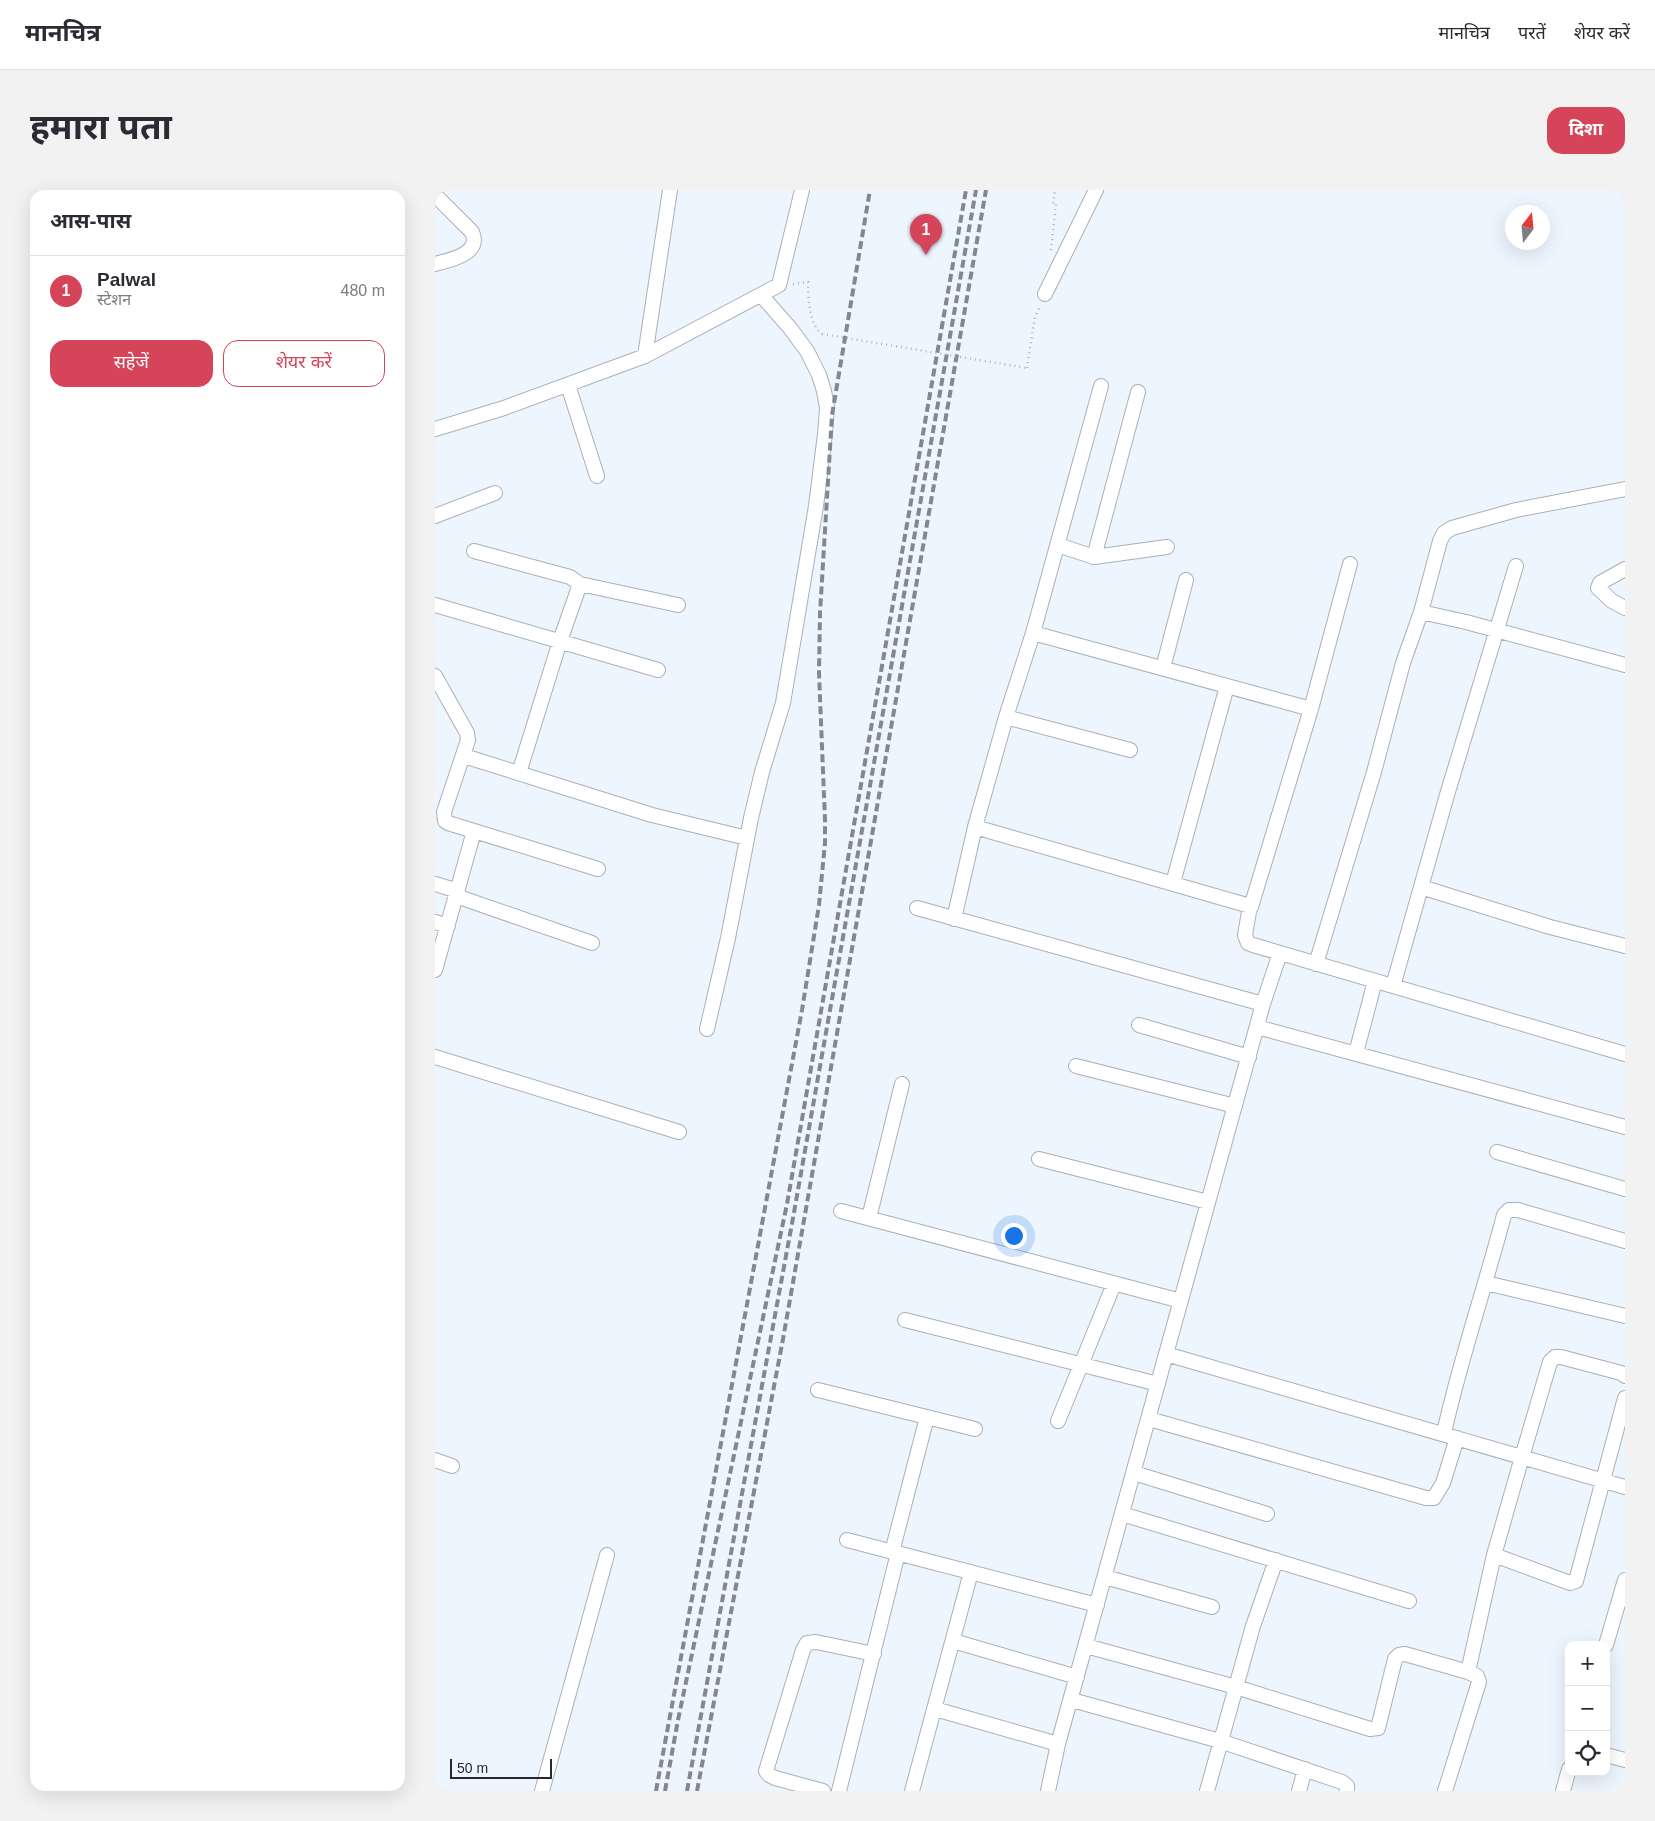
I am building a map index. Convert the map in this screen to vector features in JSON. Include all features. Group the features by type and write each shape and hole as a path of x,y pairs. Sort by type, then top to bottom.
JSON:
{"street":[{"path":"645,356 670,190"},
{"path":"435,429 504,408 645,356 779,286 802,190"},
{"path":"1045,294 1096,190"},
{"path":"435,196 472,232 474,237 472,248 466,254 435,264"},
{"path":"707,1029 762,772 783,703 816,506 827,408 825,392 807,351 790,328 761,296"},
{"path":"568,385 597,476"},
{"path":"954,919 975,828 1006,717 1033,633 1101,386"},
{"path":"1094,557 1138,392"},
{"path":"1316,964 1374,772 1403,663 1421,612 1440,541 1444,533 1452,528 1515,510 1625,489"},
{"path":"435,516 495,493"},
{"path":"1058,545 1094,557 1167,547"},
{"path":"474,551 570,578 580,584 678,605"},
{"path":"1349,564 1311,709 1251,907 1245,935 1248,943 1625,1054"},
{"path":"1393,986 1447,795 1516,566"},
{"path":"1625,569 1599,583 1598,588 1612,601 1625,608"},
{"path":"1163,668 1186,580"},
{"path":"519,773 560,641 580,584"},
{"path":"435,605 658,670"},
{"path":"1421,612 1625,665"},
{"path":"1033,633 1311,709"},
{"path":"435,676 467,733 468,740 444,816 448,823 598,869"},
{"path":"1173,883 1227,686"},
{"path":"1006,717 1130,750"},
{"path":"464,756 652,815 747,838"},
{"path":"975,828 1173,883 1251,907"},
{"path":"435,970 441,924 457,893 474,831"},
{"path":"435,884 592,943"},
{"path":"1421,887 1550,927 1625,946"},
{"path":"917,908 1263,1004"},
{"path":"1048,1791 1058,1744 1072,1700 1208,1202 1263,1004 1280,953"},
{"path":"1356,1053 1375,981"},
{"path":"1139,1025 1249,1057"},
{"path":"1257,1027 1625,1127"},
{"path":"435,1057 679,1132"},
{"path":"1076,1066 1235,1106"},
{"path":"869,1218 901,1084"},
{"path":"1497,1152 1625,1189"},
{"path":"1039,1159 1208,1202"},
{"path":"1149,1419 1427,1498 1434,1498 1443,1483 1455,1384 1504,1216 1509,1210 1518,1210 1625,1241"},
{"path":"841,1211 1181,1302"},
{"path":"1486,1283 1625,1316"},
{"path":"1059,1421 1114,1284"},
{"path":"905,1320 1158,1384"},
{"path":"1166,1354 1625,1487"},
{"path":"1468,1672 1494,1555 1552,1359 1567,1358 1621,1373 1625,1376"},
{"path":"818,1390 975,1429"},
{"path":"1494,1555 1570,1583 1576,1581 1625,1398"},
{"path":"839,1791 874,1654 895,1552 927,1417"},
{"path":"435,1460 453,1466"},
{"path":"1133,1473 1267,1514"},
{"path":"1122,1514 1409,1601"},
{"path":"847,1540 1097,1605"},
{"path":"542,1791 607,1555"},
{"path":"1207,1791 1253,1626 1276,1560"},
{"path":"913,1791 971,1572"},
{"path":"1105,1577 1213,1606"},
{"path":"1607,1641 1625,1580"},
{"path":"953,1641 1077,1677"},
{"path":"823,1791 775,1778 766,1771 803,1650 807,1643 816,1642 874,1654"},
{"path":"1086,1646 1236,1687 1374,1729 1377,1728 1395,1659 1399,1654 1405,1654 1468,1672 1477,1676 1479,1682 1445,1791"},
{"path":"1072,1700 1220,1742 1305,1769 1342,1782 1347,1786 1347,1791"},
{"path":"935,1709 1058,1744"},
{"path":"1610,1756 1625,1760"},
{"path":"1299,1791 1305,1769"},
{"path":"1563,1791 1567,1776"}],"path":[{"path":"779,286 808,282 808,298 814,325 822,334 1027,368 1035,317"}],"railway":[{"path":"656,1791 802,1010 819,905 825,843 819,673 820,613 832,415 870,190"},
{"path":"665,1791 678,1720 787,1204 966,190"},
{"path":"687,1791 793,1218 976,190"},
{"path":"697,1791 783,1339 986,190"}],"place":[{"name":"Palwal","path":"926,255"}]}
